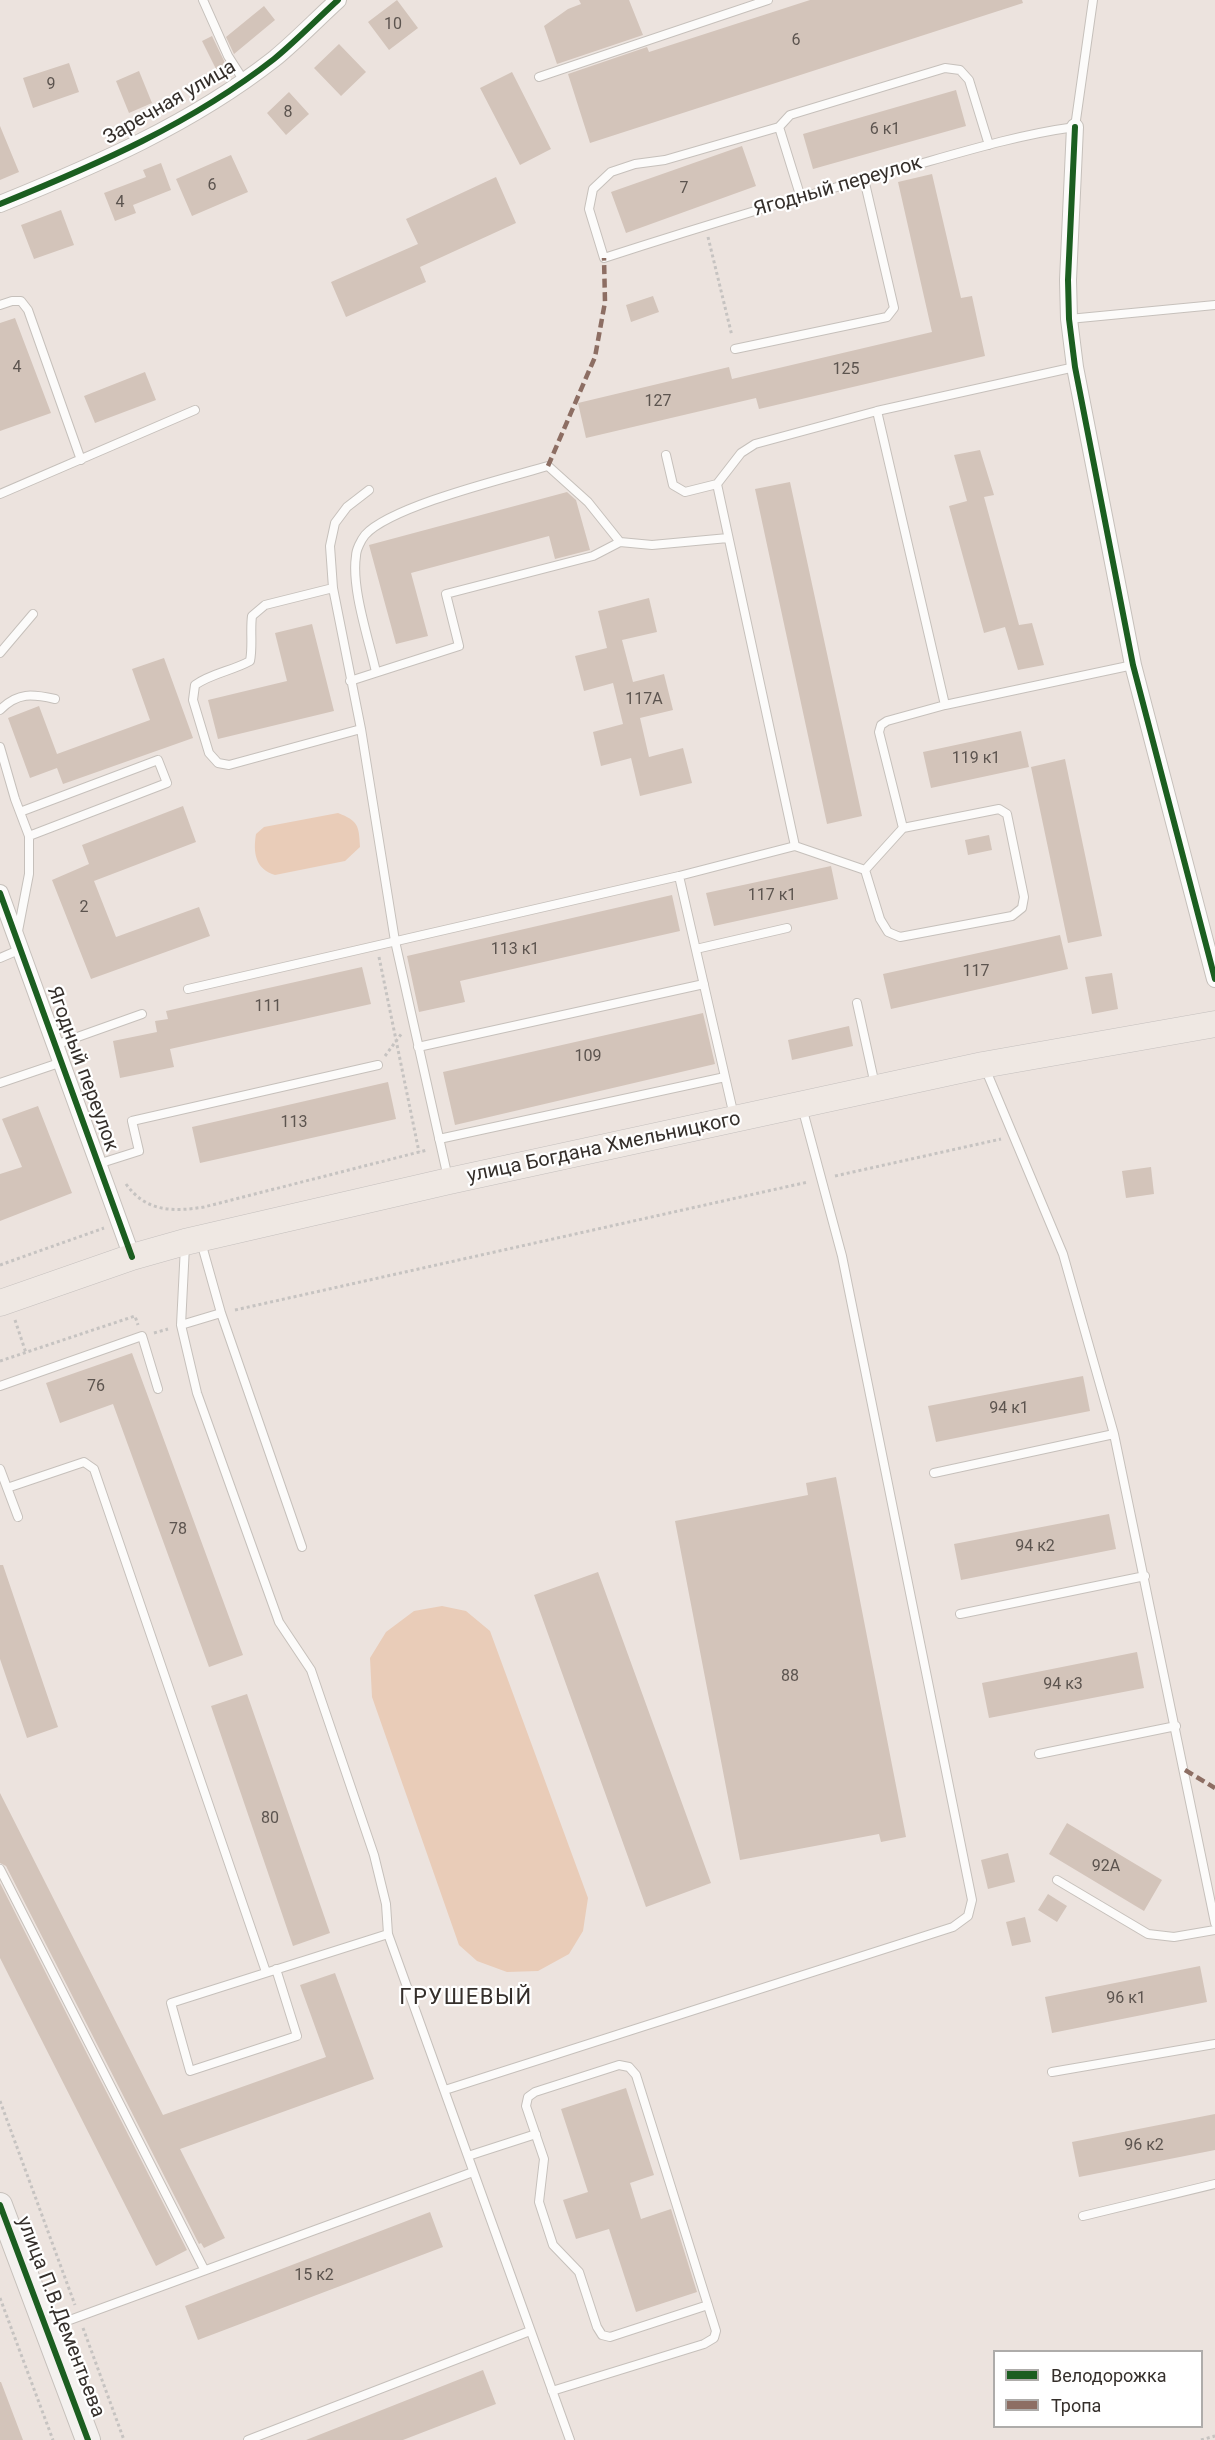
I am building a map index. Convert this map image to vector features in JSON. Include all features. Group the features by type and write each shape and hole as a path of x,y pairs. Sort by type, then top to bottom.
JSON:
{"main road":[{"name":"улица Богдана Хмельницкого","path":"6,1306 132,1257 193,1240 449,1181 983,1065 1215,1023"}],"street":[{"name":"Заречная улица","path":"0,204 101,163 193,114 275,58 338,0"},
{"path":"1075,127 1068,280 1069,319 1075,367 1132,665 1215,979"},
{"name":"Ягодный переулок","path":"0,893 132,1257"},
{"name":"улица П.В.Дементьева","path":"0,2205 11,2245 46,2328 88,2440"}],"lane":[{"path":"203,0 228,56 244,81"},
{"path":"539,77 768,0"},
{"path":"1075,127 1093,0"},
{"path":"801,198 779,127 790,115 945,68 960,70 969,80 989,145"},
{"name":"Ягодный переулок","path":"779,127 665,160 635,164 610,172 593,189 589,209 604,258 705,225 864,179 1034,133 1075,127"},
{"path":"735,349 888,317 894,308 864,179"},
{"path":"0,305 12,301 21,302 28,310 81,460"},
{"path":"1069,319 1215,305"},
{"path":"666,455 673,485 685,492 717,484 741,453 754,444 877,411 1075,367"},
{"path":"0,494 195,410"},
{"path":"877,411 945,705"},
{"path":"376,672 354,576 356,553 365,536 386,520 440,498 548,466 588,502 620,542"},
{"path":"717,484 795,846"},
{"path":"369,490 346,507 335,523 330,546 333,588 361,729 394,941 449,1181"},
{"path":"350,681 459,646 446,594 593,556 620,542 652,545 728,538"},
{"path":"333,588 265,605 252,616 250,634 253,650 250,661 239,667 208,676 195,685 193,700 209,753 218,763 230,765 361,729"},
{"path":"0,653 33,614"},
{"path":"903,828 879,732 881,725 887,721 945,705 1132,665"},
{"path":"0,710 6,704 28,694 55,699"},
{"path":"0,747 29,836 29,874 19,943 0,958"},
{"path":"20,812 158,760 167,783 29,836"},
{"path":"999,809 1007,814 1024,897 1022,908 1012,916 900,938 888,932 880,919 865,870 903,828 999,809"},
{"path":"188,989 679,876 795,846 865,870"},
{"path":"679,876 734,1120"},
{"path":"696,949 787,928"},
{"path":"418,1047 704,984"},
{"path":"857,1003 876,1088"},
{"path":"55,1045 142,1014"},
{"path":"0,1083 62,1062"},
{"path":"98,1164 139,1151 132,1121 378,1065"},
{"path":"983,1065 1063,1254 1114,1434 1215,1923"},
{"path":"440,1144 724,1077"},
{"path":"445,2090 953,1927 968,1916 972,1900 842,1256 801,1104"},
{"path":"193,1240 221,1313 302,1547"},
{"path":"193,1240 181,1325 197,1393 279,1622 311,1670 374,1855 386,1904 388,1934 570,2440"},
{"path":"181,1325 221,1313"},
{"path":"0,1386 142,1336 158,1389"},
{"path":"934,1473 1114,1434"},
{"path":"7,1488 84,1462 94,1469 266,1972"},
{"path":"0,1469 18,1516"},
{"path":"960,1614 1145,1576"},
{"path":"1039,1754 1176,1726"},
{"path":"0,1869 204,2269"},
{"path":"1058,1880 1148,1934 1174,1937 1215,1930"},
{"path":"276,1969 297,2036 190,2071 171,2003 266,1972 388,1934"},
{"path":"1052,2072 1215,2044"},
{"path":"552,2391 704,2344 714,2338 716,2331 708,2305 636,2075 629,2067 620,2065 535,2092 528,2097 526,2106 544,2158 539,2202 553,2245 579,2272 597,2327 602,2335 610,2337 708,2305"},
{"path":"468,2156 536,2134"},
{"path":"46,2328 473,2172"},
{"path":"1083,2216 1215,2184"},
{"path":"248,2440 530,2331"}],"path":[{"path":"705,225 735,349"},
{"path":"376,945 419,1152"},
{"path":"378,1065 412,1019"},
{"path":"221,1313 1015,1136"},
{"path":"123,1182 143,1200 160,1208 180,1211 204,1207 419,1152 440,1144"},
{"path":"0,1265 105,1228"},
{"path":"6,1306 26,1353"},
{"path":"0,1361 135,1316"},
{"path":"142,1336 181,1325"},
{"path":"0,2101 75,2306"},
{"path":"0,2298 53,2440"},
{"path":"81,2320 124,2440"},
{"path":"1201,2440 1215,2436"}],"shaded area":[{"path":"338,813 353,821 359,834 360,847 345,861 275,875 263,869 259,864 255,853 255,841 256,834 264,827"},
{"path":"442,1606 466,1611 490,1631 588,1898 583,1931 569,1954 538,1971 507,1972 477,1961 459,1945 372,1697 370,1658 386,1632 414,1611"}],"building":[{"path":"397,0 418,28 389,50 368,22"},
{"path":"579,0 629,0 643,35 557,64 544,26 568,9 581,4"},
{"path":"810,0 1022,0 1023,3 590,143 568,74 647,47 649,52"},
{"path":"264,6 275,20 234,54 226,37"},
{"path":"212,36 227,67 217,71 202,41"},
{"path":"339,44 366,72 341,96 314,68"},
{"path":"69,63 79,92 33,108 23,78"},
{"path":"139,71 152,103 129,113 116,81"},
{"path":"512,72 551,149 520,165 480,88"},
{"path":"956,90 966,126 813,169 803,134"},
{"path":"289,92 309,114 286,135 267,113"},
{"path":"0,126 19,172 0,180"},
{"path":"742,146 756,186 626,233 611,192"},
{"path":"231,155 248,192 192,216 176,179"},
{"path":"161,163 171,190 133,205 136,213 115,221 104,193 146,177 143,170"},
{"path":"932,174 961,298 972,296 985,356 759,409 756,398 586,438 578,403 729,367 732,379 932,332 898,182"},
{"path":"496,177 516,223 420,267 426,282 346,317 331,282 418,244 406,219"},
{"path":"61,210 74,245 34,259 21,225"},
{"path":"653,296 659,312 631,322 626,305"},
{"path":"15,318 51,413 0,431 0,323"},
{"path":"145,372 156,400 95,423 84,396"},
{"path":"980,450 994,495 984,497 1019,625 1032,623 1044,665 1018,670 1005,627 984,633 949,506 967,501 954,455"},
{"path":"790,482 862,816 827,824 755,489"},
{"path":"567,492 576,500 590,550 555,559 549,536 411,573 428,636 396,644 369,545"},
{"path":"649,598 657,632 622,640 633,682 664,674 673,710 640,718 649,757 683,748 692,783 640,796 631,758 601,766 593,732 623,724 613,683 584,691 575,656 607,648 598,611"},
{"path":"312,624 334,711 218,739 208,700 287,681 275,633"},
{"path":"164,658 193,738 63,784 57,768 30,778 8,718 39,706 57,754 150,720 132,669"},
{"path":"1021,731 1029,767 931,788 923,752"},
{"path":"1065,759 1102,936 1068,943 1031,767"},
{"path":"183,806 196,842 94,881 116,937 199,907 210,936 91,979 52,880 89,864 82,845"},
{"path":"989,835 992,850 968,855 965,840"},
{"path":"831,866 838,899 714,926 706,893"},
{"path":"672,895 680,931 460,981 465,1002 419,1012 407,956"},
{"path":"1060,935 1068,969 891,1009 883,974"},
{"path":"362,967 371,1004 170,1049 174,1067 120,1078 113,1041 157,1032 155,1021 168,1019 166,1011"},
{"path":"1112,973 1118,1009 1092,1014 1085,977"},
{"path":"703,1013 715,1064 455,1125 443,1072"},
{"path":"849,1026 853,1046 792,1060 788,1040"},
{"path":"388,1082 396,1119 200,1163 192,1127"},
{"path":"38,1106 72,1193 0,1221 0,1174 22,1167 2,1119"},
{"path":"1151,1167 1154,1194 1126,1198 1122,1171"},
{"path":"132,1353 243,1655 209,1667 113,1404 60,1423 46,1383"},
{"path":"1083,1376 1090,1411 936,1442 928,1406"},
{"path":"836,1477 906,1837 881,1842 879,1834 740,1860 675,1521 808,1495 806,1483"},
{"path":"1109,1514 1116,1549 961,1580 954,1544"},
{"path":"0,1565 3,1565 58,1727 27,1738 0,1659"},
{"path":"598,1572 711,1883 646,1907 534,1595"},
{"path":"1137,1652 1144,1688 989,1718 982,1683"},
{"path":"247,1694 330,1933 293,1946 211,1706"},
{"path":"0,1793 163,2115 326,2057 300,1985 335,1973 374,2079 180,2149 225,2238 204,2248 201,2243 199,2244 6,1866 0,1863"},
{"path":"1067,1823 1162,1880 1144,1911 1049,1854"},
{"path":"1008,1853 1015,1882 988,1889 981,1860"},
{"path":"0,1883 187,2250 156,2266 0,1958"},
{"path":"1048,1894 1067,1906 1057,1922 1038,1910"},
{"path":"1025,1917 1031,1942 1012,1946 1006,1922"},
{"path":"1200,1966 1207,2002 1052,2033 1045,1997"},
{"path":"626,2088 654,2175 630,2183 641,2219 671,2209 697,2292 636,2312 609,2229 576,2239 563,2200 588,2192 561,2109"},
{"path":"1215,2114 1215,2150 1079,2177 1072,2142"},
{"path":"430,2212 443,2247 198,2340 185,2306"},
{"path":"483,2370 496,2404 403,2440 306,2440"},
{"path":"1,2382 23,2440 0,2440"}],"marked path":[{"path":"548,466 595,357 605,302 604,258"},
{"path":"1185,1770 1215,1788"}],"cycle path":[{"path":"0,204 107,158 210,104 274,59 338,0"},
{"path":"1075,127 1068,280 1069,319 1075,367 1133,665 1215,979"},
{"path":"0,893 132,1257"},
{"path":"0,2205 88,2440"}],"district":[{"name":"ГРУШЕВЫЙ","path":"466,1998"}]}
